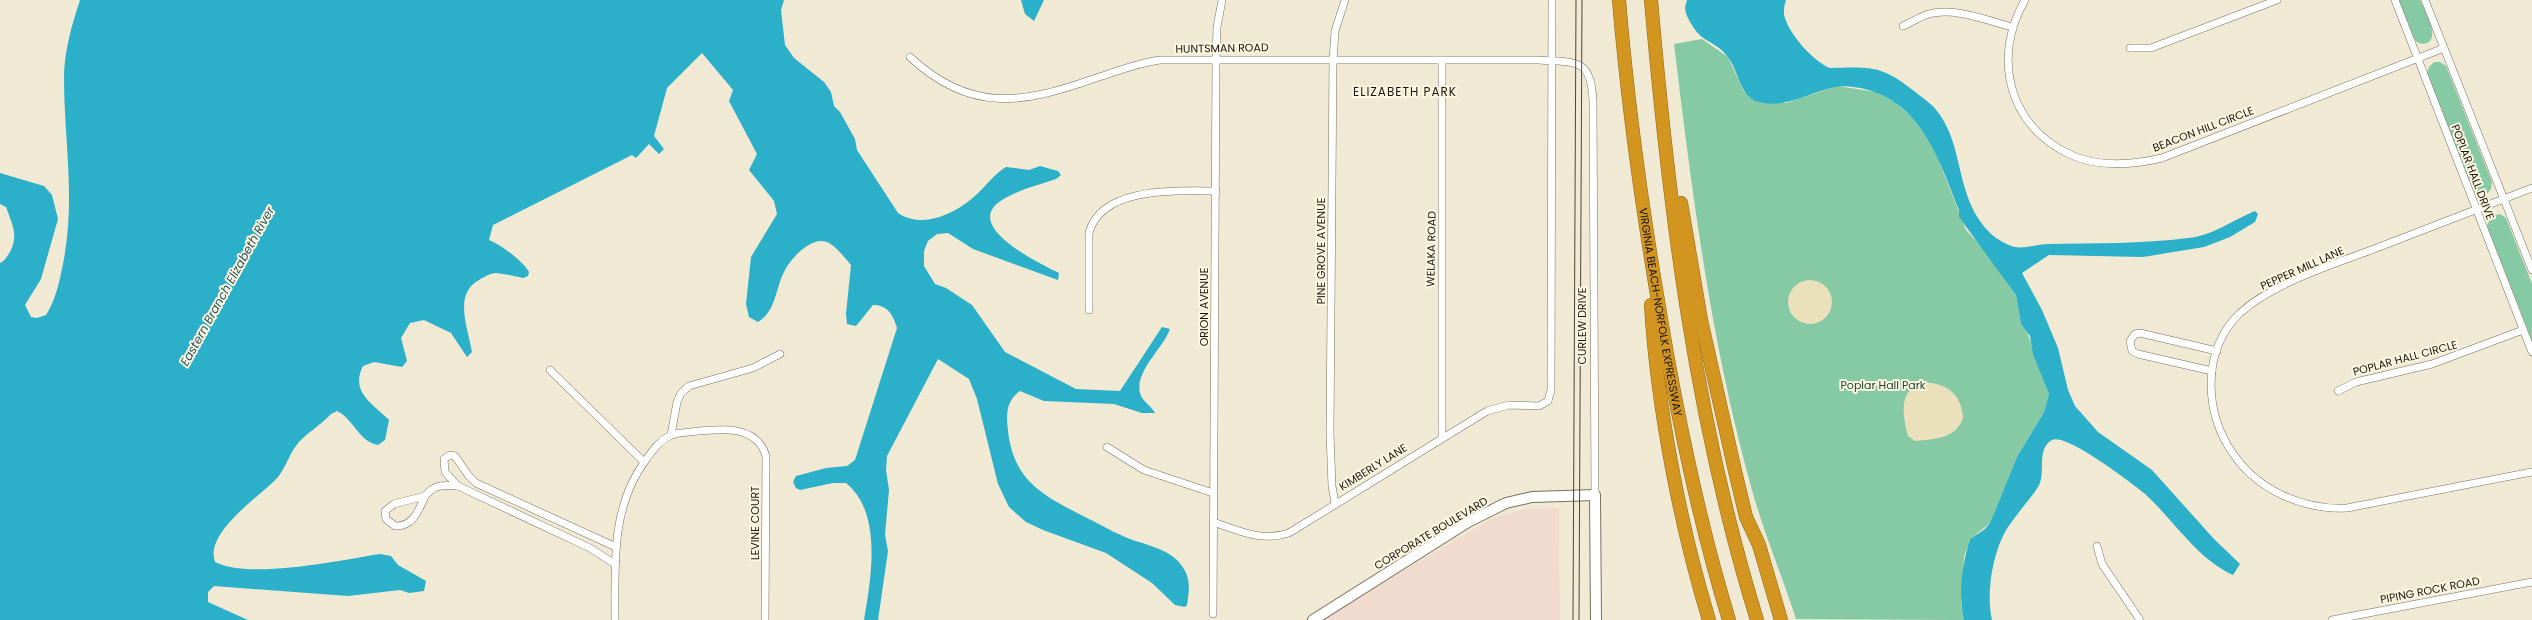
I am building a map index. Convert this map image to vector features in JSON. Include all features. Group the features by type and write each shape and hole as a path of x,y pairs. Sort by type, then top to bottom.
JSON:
{"highway":[{"name":"VIRGINIA BEACH-NORFOLK EXPRESSWAY","path":"1619,0 1628,96 1647,235 1685,449 1729,620"},
{"path":"1651,0 1680,260 1697,365 1722,485 1757,620"},
{"path":"1660,86 1715,384 1746,517 1759,545 1781,620"},
{"path":"1647,235 1652,331 1668,434 1689,542 1709,620"}],"street":[{"name":"ORION AVENUE","path":"1213,614 1216,60 1217,27 1222,0"},
{"name":"PINE GROVE AVENUE","path":"1335,504 1332,486 1330,433 1333,60 1335,31 1345,0"},
{"path":"1552,0 1552,61"},
{"name":"BEACON HILL CIRCLE","path":"2025,0 2012,27 2008,44 2008,75 2017,105 2023,114 2044,137 2070,154 2097,162 2129,164 2162,158 2444,48"},
{"path":"2130,48 2151,48 2277,0"},
{"name":"POPLAR HALL DRIVE","path":"2395,0 2416,58 2532,352"},
{"name":"POPLAR HALL DRIVE","path":"2425,0 2532,270"},
{"path":"1903,26 1926,15 1945,13 1975,17 2012,27"},
{"name":"HUNTSMAN ROAD","path":"910,57 933,76 966,94 1001,99 1041,95 1143,62 1216,60 1552,61"},
{"name":"WELAKA ROAD","path":"1442,60 1442,438"},
{"name":"KIMBERLY LANE","path":"1213,522 1256,536 1277,536 1289,532 1487,411 1498,407 1544,404 1550,397 1552,61"},
{"name":"CURLEW DRIVE","path":"1552,61 1582,65 1590,77 1592,87 1596,620"},
{"name":"PEPPER MILL LANE","path":"2532,188 2344,260 2268,294 2240,314 2222,337 2216,351 2212,371 2211,394 2215,416 2226,443 2235,456 2259,481 2273,490 2305,504 2347,508 2532,472"},
{"path":"1089,310 1089,233 1091,223 1100,211 1107,206 1145,194 1216,190"},
{"name":"POPLAR HALL CIRCLE","path":"2338,391 2356,382 2432,364 2523,330"},
{"path":"2212,371 2138,354 2132,351 2130,342 2132,337 2140,333 2216,351"},
{"path":"615,620 615,564 620,512 638,470 656,446 671,435 677,402 681,392 689,386 753,368 780,354"},
{"path":"550,370 644,462"},
{"name":"LEVINE COURT","path":"671,435 731,430 749,434 761,444 766,456 765,620"},
{"path":"1107,447 1144,470 1213,493"},
{"path":"615,564 590,548 458,486 445,472 443,464 444,459 450,455 459,460 468,475 476,483 616,547"},
{"path":"425,496 394,504 385,511 386,519 394,526 407,524 418,512 425,496 432,488 438,485 458,486"},
{"name":"CORPORATE BOULEVARD","path":"1313,620 1493,508 1506,503 1532,497 1595,494"},
{"path":"2097,546 2102,564 2140,620"},
{"name":"PIPING ROCK ROAD","path":"2332,620 2532,582"}],"shaded area":[{"path":"1559,508 1560,620 1320,620 1493,518 1524,509"}],"green space":[{"path":"2398,0 2420,0 2428,16 2432,29 2431,40 2427,43 2423,44 2415,40"},
{"name":"Poplar Hall Park","path":"1702,39 1728,57 1744,92 1786,103 1837,86 1877,92 1895,102 1914,119 1933,146 1966,230 1982,247 2016,295 2021,324 2027,332 2049,394 2044,412 2017,457 1990,523 1970,539 1964,557 1961,604 1964,620 1796,619 1752,490 1725,380 1704,268 1674,44"},
{"path":"2434,62 2440,62 2446,66 2492,182 2491,189 2487,194 2477,194 2472,189 2427,73 2429,67"},
{"path":"2500,214 2506,218 2532,284 2532,341 2487,226 2491,216"}],"sand":[{"path":"1810,280 1822,284 1828,290 1832,302 1828,314 1822,320 1810,324 1798,320 1792,314 1788,302 1792,290 1798,284"},
{"path":"1920,383 1937,384 1950,390 1955,395 1962,409 1963,418 1960,425 1950,434 1944,437 1915,441 1908,436 1904,413 1905,398 1913,387"}],"water":[{"name":"Eastern Branch Elizabeth River","path":"80,0 784,0 781,10 785,45 794,58 824,82 831,92 834,106 840,112 855,139 857,150 898,213 908,218 918,220 939,217 950,213 969,201 1006,167 1029,170 1040,166 1058,171 1061,175 1056,179 1008,196 992,210 991,221 997,232 1008,243 1022,253 1059,273 1058,280 973,249 948,233 937,234 928,241 924,251 924,266 935,284 946,288 972,305 1005,352 1076,389 1120,391 1162,327 1170,329 1144,370 1139,387 1141,396 1155,413 1142,413 1114,404 1044,401 1020,391 1012,399 1008,408 1007,425 1011,449 1017,464 1035,487 1059,503 1114,532 1167,553 1182,565 1187,576 1189,586 1187,605 1185,607 1175,605 1152,583 1106,553 1043,530 1026,522 1009,507 998,484 977,399 969,379 938,359 887,456 886,470 889,490 885,535 888,551 878,620 864,620 869,586 872,547 870,529 865,511 858,496 846,483 833,483 800,490 796,488 793,482 796,476 826,468 847,466 855,460 897,328 892,315 886,309 878,305 873,305 856,326 847,324 846,314 851,265 834,246 827,242 821,241 808,245 791,261 781,279 772,306 764,317 758,322 749,317 746,304 751,257 777,214 774,201 749,170 757,154 729,101 733,90 702,53 667,88 654,136 664,149 659,154 649,144 636,158 632,155 493,225 489,240 511,253 526,267 529,272 528,276 523,278 499,273 487,275 471,286 466,294 464,312 472,352 467,357 451,333 424,320 410,323 401,338 407,361 402,367 374,362 363,366 360,375 359,383 361,390 370,402 389,420 385,440 378,445 371,443 361,435 343,415 337,411 331,414 299,442 278,477 236,515 218,539 214,551 215,562 230,567 250,569 296,567 380,554 391,556 398,565 426,581 424,591 409,593 400,590 348,596 214,586 208,592 208,602 248,620 0,620 0,263 5,260 13,246 14,230 6,207 0,204 0,173 44,186 52,195 58,219 41,279 25,305 31,317 37,318 46,315 55,297 62,271 67,240 69,193 64,101 64,67 69,38"},
{"path":"1021,0 1044,0 1034,21 1025,14"},
{"path":"1687,0 1786,0 1784,14 1792,32 1803,47 1824,65 1830,68 1875,69 1893,76 1914,91 1935,108 1946,126 1953,142 1966,192 1973,209 1982,224 1996,238 2010,246 2023,247 2044,244 2136,242 2197,237 2214,231 2255,211 2258,214 2255,222 2230,237 2204,247 2143,257 2049,255 2022,273 2042,310 2058,348 2068,390 2075,406 2098,432 2152,470 2214,539 2240,564 2233,575 2220,568 2196,549 2144,493 2126,479 2084,451 2059,440 2052,440 2044,449 2042,474 2039,485 2007,529 2000,542 1991,575 1990,610 1992,620 1964,620 1961,590 1965,559 1970,539 1985,529 1990,523 2017,457 2044,412 2049,394 2033,354 2030,336 2021,324 2016,295 1959,217 1959,210 1936,154 1915,121 1901,107 1885,96 1865,89 1846,86 1826,89 1788,102 1769,104 1752,99 1743,89 1727,56 1703,38 1694,28 1686,13 1685,6"}],"tram line":[{"path":"1573,620 1576,0"},
{"path":"1579,620 1582,0"}],"district":[{"name":"ELIZABETH PARK","path":"1405,91"}]}
